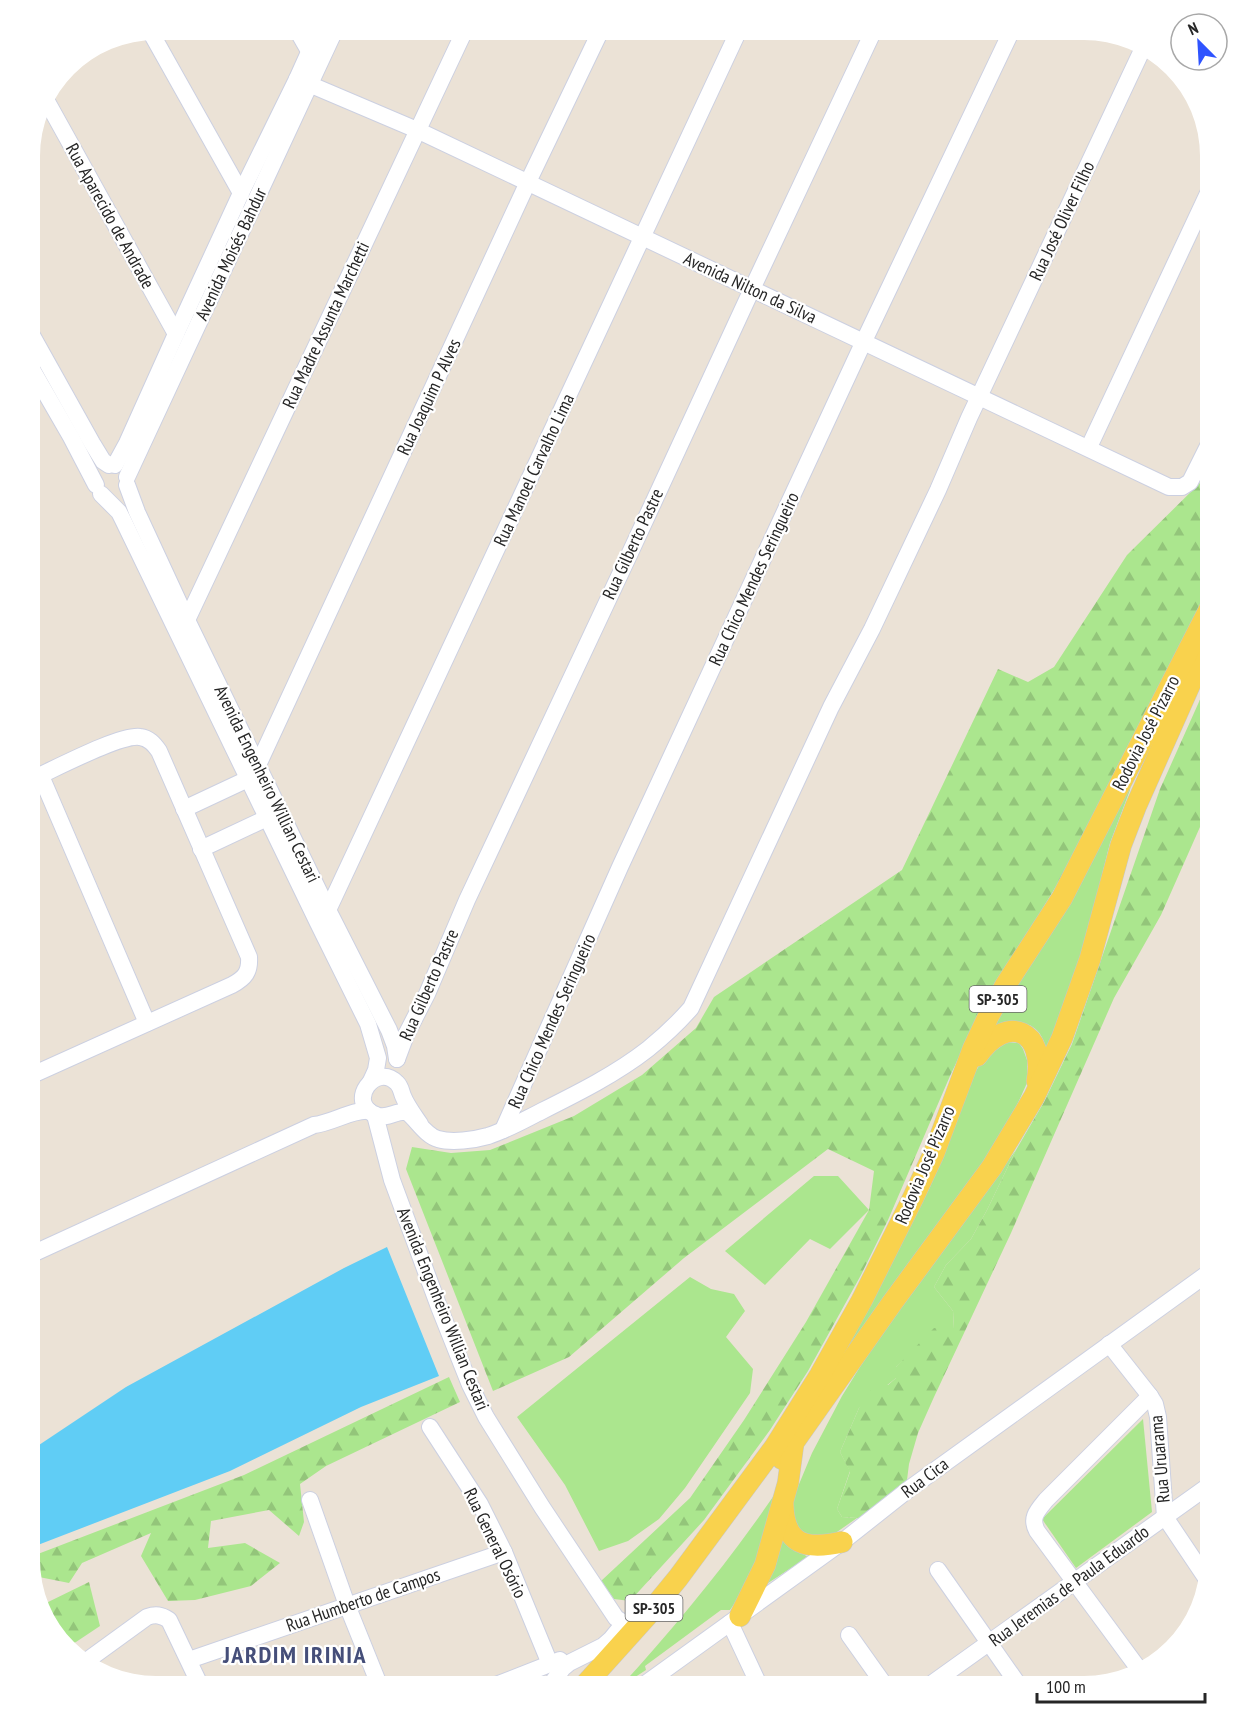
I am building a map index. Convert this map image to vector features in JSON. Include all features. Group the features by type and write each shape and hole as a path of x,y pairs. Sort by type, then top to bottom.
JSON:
{"main road":[{"name":"Rodovia José Pizarro","path":"593,1676 678,1578 767,1458 841,1339 934,1154 973,1049 999,996 1062,898 1200,628"},
{"name":"Rodovia José Pizarro","path":"611,1676 681,1596 799,1436 892,1303 992,1167 1034,1097 1062,1038 1090,959 1121,845 1200,662"},
{"path":"962,1079 983,1047 998,1034 1008,1031 1020,1032 1028,1037 1038,1056 1039,1068 1034,1097"},
{"path":"624,1623 705,1532 800,1407"},
{"path":"735,1619 765,1565 799,1436"},
{"path":"783,1500 787,1526 793,1537 801,1543 824,1546 842,1542"}],"street":[{"path":"156,41 241,193"},
{"path":"303,41 309,51"},
{"name":"Avenida Moisés Bahdur","path":"119,473 304,82 309,51 314,41"},
{"name":"Avenida Moisés Bahdur","path":"119,473 127,443 241,193 328,41"},
{"name":"Rua Madre Assunta Marchetti","path":"187,620 460,41"},
{"name":"Rua Joaquim P Alves","path":"253,772 596,41"},
{"name":"Rua Manoel Carvalho Lima","path":"328,910 734,41"},
{"name":"Rua Gilberto Pastre","path":"397,1059 466,900 869,41"},
{"name":"Rua Chico Mendes Seringueiro","path":"502,1131 625,856 864,341 1007,41"},
{"name":"Rua José Oliver Filho","path":"382,1113 407,1112 431,1136 439,1140 469,1140 502,1131 579,1093 615,1072 647,1050 675,1026 691,1008 831,707 872,629 938,490 969,418 1140,54"},
{"name":"Avenida Nilton da Silva","path":"304,82 417,130 1089,447 1169,487 1177,488 1190,482 1200,463"},
{"name":"Rua Aparecido de Andrade","path":"51,108 176,334"},
{"path":"1089,447 1200,210"},
{"name":"Avenida Engenheiro Willian Cestari","path":"41,372 103,461 119,473 187,620 253,772 267,818 368,1024 378,1058 376,1070 367,1087"},
{"name":"Avenida Engenheiro Willian Cestari","path":"41,373 99,489 119,512 389,1030 395,1046 400,1090"},
{"path":"105,466 119,473 122,493 117,496 106,496 99,489 97,474 105,466"},
{"path":"40,1067 232,985 248,973 250,965 249,957 159,751 153,742 143,737 131,736 41,776"},
{"path":"184,809 253,772"},
{"path":"41,788 147,1023"},
{"path":"201,849 267,818"},
{"path":"314,1125 324,1116 357,1100 367,1087 378,1078 385,1077 392,1080 400,1090 420,1124"},
{"path":"367,1087 363,1100 382,1113"},
{"path":"40,1250 314,1125 327,1123 357,1111 382,1113 402,1102 400,1090"},
{"name":"Avenida Engenheiro Willian Cestari","path":"382,1113 379,1135 392,1180 470,1385 486,1417 600,1594 616,1618 624,1623"},
{"name":"Rua Cica","path":"656,1676 842,1542 909,1489 1200,1279"},
{"name":"Rua Uruarama","path":"1109,1344 1155,1404 1158,1417 1165,1517 1200,1569"},
{"path":"1135,1665 1037,1532 1033,1519 1036,1511 1150,1396"},
{"name":"Rua General Osório","path":"430,1427 480,1504 504,1552 552,1676"},
{"name":"Rua Jeremias de Paula Eduardo","path":"943,1676 1200,1492"},
{"path":"310,1500 347,1605 376,1676"},
{"name":"Rua Humberto de Campos","path":"189,1660 504,1552"},
{"path":"938,1570 1012,1676"},
{"path":"92,1657 147,1617 162,1615 169,1620 196,1676"},
{"path":"735,1619 756,1676"},
{"path":"552,1676 586,1653 603,1646 624,1623"},
{"path":"849,1635 878,1676"}],"green space":[{"path":"1200,483 1200,613 1089,832 981,1010 888,1220 861,1275 808,1371 770,1430 704,1520 630,1601 614,1599 601,1581 690,1498 744,1420 806,1322 869,1210 874,1171 828,1149 684,1258 569,1357 493,1391 406,1169 412,1147 451,1153 490,1150 574,1116 642,1075 696,1028 714,997 902,870 998,669 1028,682 1054,667 1127,555"},
{"path":"1200,700 1200,827 1161,915 1114,998 1011,1233 934,1397 918,1433 909,1464 906,1488 864,1520 842,1517 837,1509 850,1472 840,1452 859,1408 875,1384 888,1385 896,1378 896,1367 934,1328 954,1328 953,1311 934,1287 946,1265 971,1239 1016,1150 1044,1102 1072,1044 1160,789"},
{"path":"1131,781 1130,790 1110,843 1082,955 1047,1052 1044,1041 1033,1027 1010,1023 991,1027"},
{"path":"1007,1042 1019,1043 1027,1060 1027,1083 1018,1103 982,1167 827,1385 930,1187 975,1072 984,1059"},
{"path":"1016,1150 971,1239 946,1265 934,1287 953,1311 954,1329 908,1356 896,1367 896,1378 859,1408 840,1452 850,1471 837,1509 842,1517 857,1518 824,1541 805,1536 794,1523 792,1501 812,1453 842,1396 888,1322"},
{"path":"814,1176 838,1176 869,1210 830,1249 810,1239 765,1285 725,1251"},
{"path":"690,1277 711,1289 734,1294 745,1311 726,1337 753,1369 750,1393 685,1488 659,1519 628,1541 599,1551 565,1485 517,1417"},
{"path":"449,1377 460,1402 326,1466 300,1484 304,1522 299,1536 269,1510 211,1521 208,1548 245,1543 280,1563 251,1586 195,1600 168,1601 141,1556 151,1533 82,1563 69,1583 41,1577 40,1553 244,1475"},
{"path":"1143,1419 1152,1512 1076,1568 1042,1519"},
{"path":"777,1491 753,1568 730,1610 721,1610 645,1666 646,1670 637,1676 630,1676 702,1592"},
{"path":"780,1534 788,1545 808,1557 765,1585"},
{"path":"89,1582 100,1626 75,1643 56,1619 48,1602"}],"water":[{"path":"387,1247 439,1376 361,1407 230,1471 40,1544 40,1444 126,1387 344,1268"}],"district":[{"name":"JARDIM IRINIA","path":"295,1655"}]}
